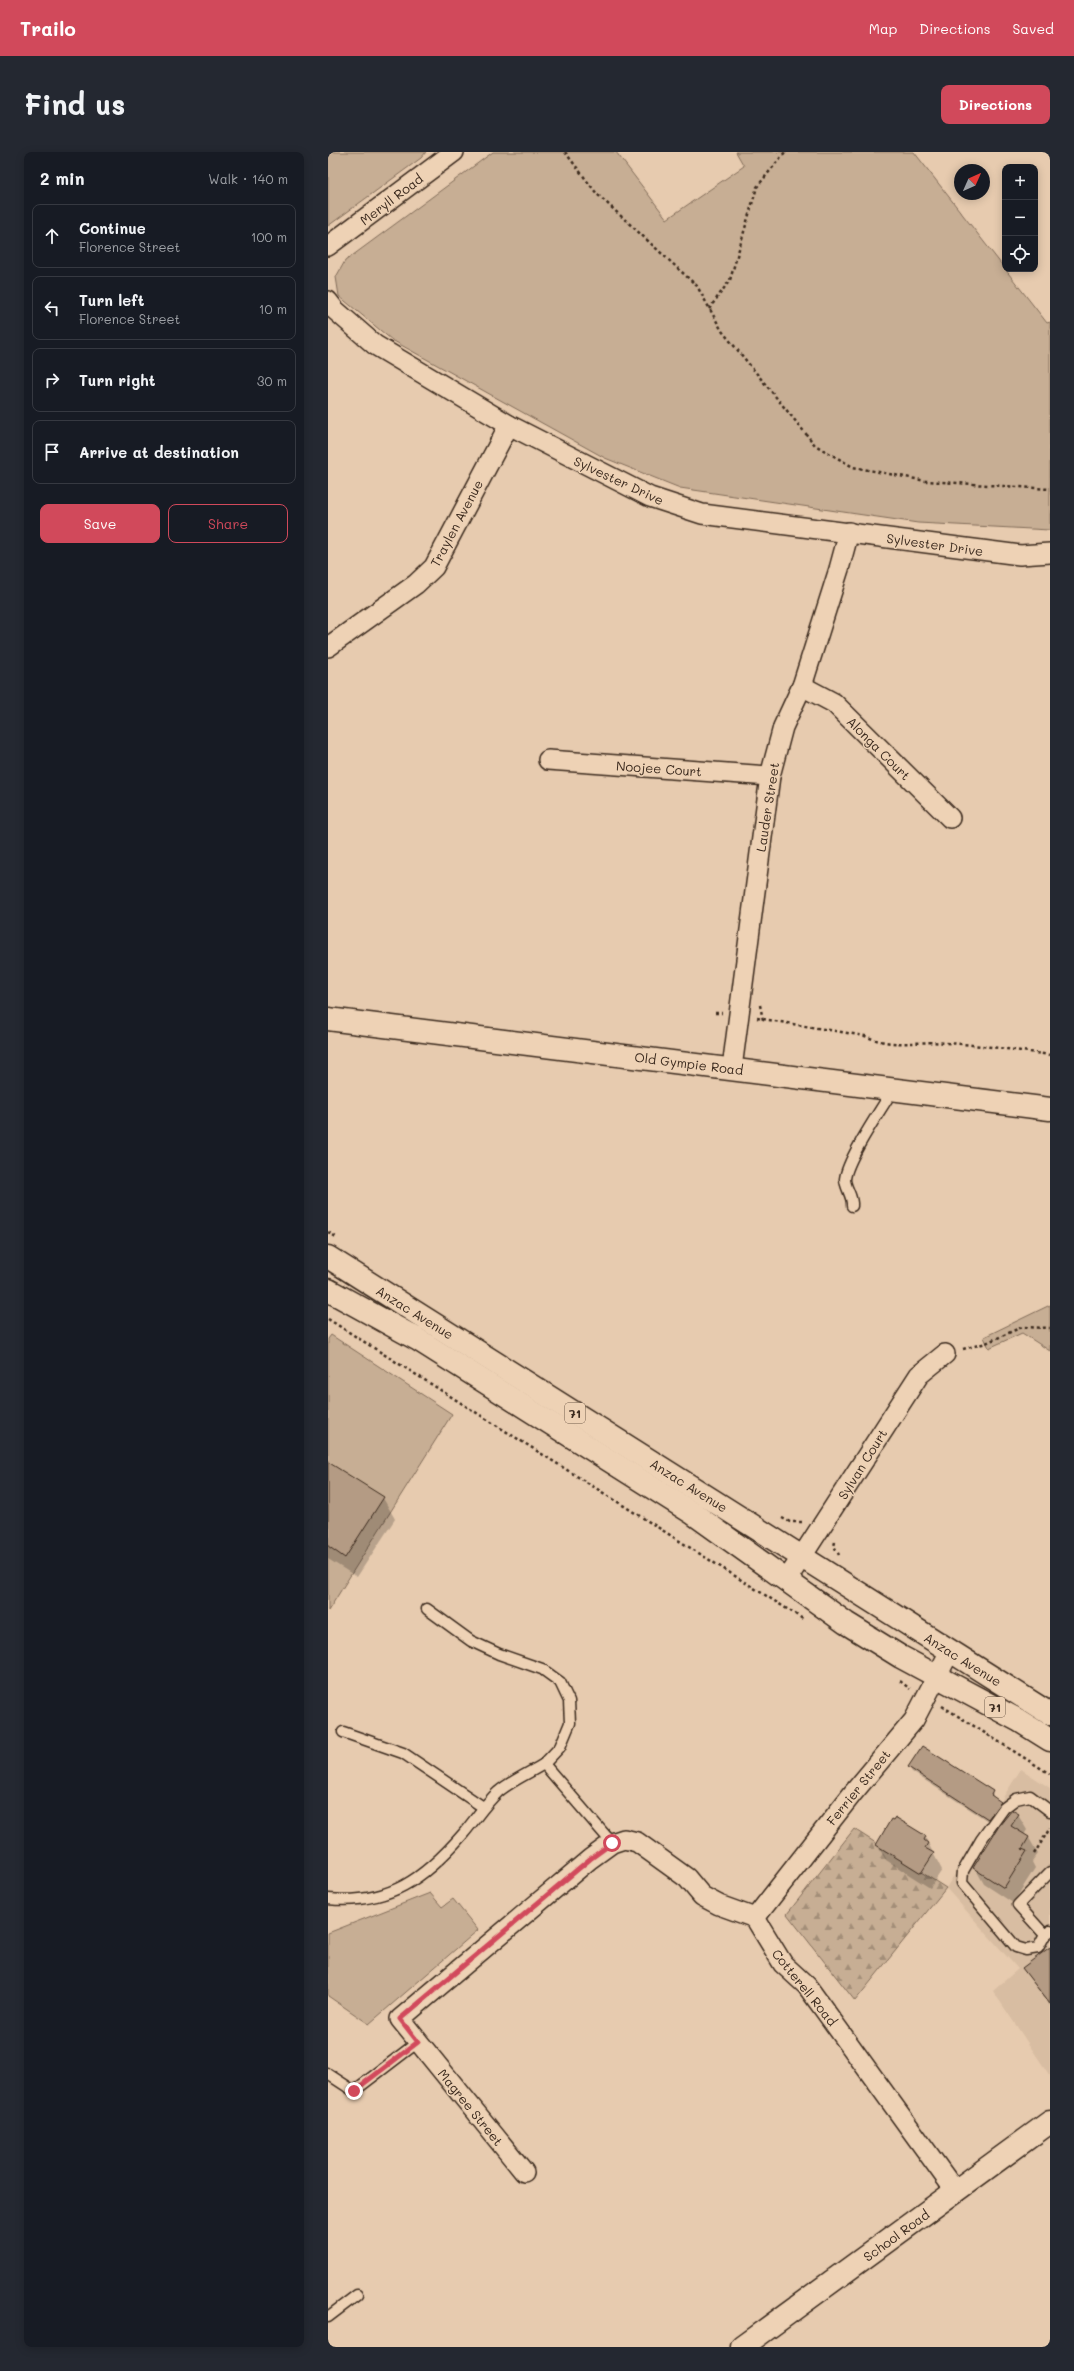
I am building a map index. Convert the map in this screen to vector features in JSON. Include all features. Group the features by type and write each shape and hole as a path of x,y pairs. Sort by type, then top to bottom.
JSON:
{"main road":[{"name":"Old Gympie Road","path":"328,1019 894,1088 1050,1109"},
{"name":"Anzac Avenue","path":"328,1257 1050,1714"},
{"path":"331,1291 349,1270"},
{"name":"Anzac Avenue","path":"331,1291 417,1339 667,1497 756,1557 786,1581 846,1623 901,1657 1018,1720 1050,1740"},
{"name":"School Road","path":"742,2347 1050,2122"}],"street":[{"name":"Meryll Road","path":"328,246 454,152"},
{"name":"Sylvester Drive","path":"328,301 335,310 375,345 510,426 650,497 702,514 1020,555 1050,553"},
{"name":"Traylen Avenue","path":"328,647 416,584 434,567 510,426"},
{"name":"Lauder Street","path":"732,1068 770,776 783,727 802,686 839,569 849,532"},
{"name":"Alonga Court","path":"802,686 834,703 950,818"},
{"name":"Noojee Court","path":"548,760 770,776"},
{"name":"Sylvan Court","path":"786,1581 919,1375 945,1354"},
{"name":"Ferrier Street","path":"756,1918 853,1793 914,1720 950,1651"},
{"path":"612,1843 624,1839 637,1842 687,1878 702,1896 719,1905 756,1918"},
{"name":"Magree Street","path":"524,2172 400,2019 590,1859 612,1843"},
{"name":"Cotterell Road","path":"756,1918 783,1964 808,1986 956,2192"}],"lane":[{"path":"852,1206 852,1198 845,1180 849,1165 894,1088"},
{"path":"328,1899 350,1901 379,1897 404,1886 429,1869 464,1833 483,1807 499,1791 544,1764 560,1747 570,1723 569,1701 560,1682 542,1668 499,1654 471,1641 427,1609"},
{"path":"343,1732 403,1754 483,1807"},
{"path":"544,1764 612,1843"},
{"path":"1050,1811 1030,1796 1016,1799 1004,1808 981,1840 963,1871 962,1883 1016,1947 1026,1950 1038,1948 1048,1933 1018,1905 1050,1872"},
{"path":"328,2074 354,2091 418,2042"},
{"path":"328,2316 357,2295"}],"path":[{"path":"564,152 597,194 697,286 722,330 816,444 853,467 926,481 1050,489"},
{"path":"709,309 730,280 757,186 785,152"},
{"path":"759,999 763,1020"},
{"path":"715,1013 738,1015 865,1036 880,1042 901,1045 923,1041 1050,1055"},
{"path":"328,1319 807,1621"},
{"path":"945,1354 986,1343 1022,1327 1050,1328"},
{"path":"894,1677 908,1689 927,1697 1050,1774"},
{"path":"1034,1854 1050,1828"}],"shaded area":[{"path":"1021,1769 1050,1788 1050,2076 993,1991 1018,1969 946,1888"}],"green space":[{"path":"328,152 426,152 421,158 328,226"},
{"path":"493,152 616,152 667,219 744,166 736,152 914,152 1002,265 1002,272 1007,272 1047,323 1050,322 1050,530 918,523 680,488 605,458 392,340 339,296 336,277 345,261"},
{"path":"1050,1305 1050,1351 1022,1333 989,1348 984,1337"},
{"path":"331,1335 452,1414 328,1611 328,1339"},
{"path":"854,1829 946,1888 855,2001 787,1914"},
{"path":"430,1893 442,1907 453,1899 478,1930 369,2024 328,1996 328,1933"}],"building":[{"path":"328,1462 384,1497 345,1558 328,1546"},
{"path":"922,1746 993,1791 991,1795 1001,1802 988,1819 908,1767"},
{"path":"1012,1810 1019,1814 1011,1826 1029,1837 1022,1849 1027,1851 1004,1888 973,1868 999,1826"},
{"path":"895,1817 926,1836 924,1840 928,1843 925,1848 934,1853 921,1873 876,1845 891,1819 893,1820"},
{"path":"1050,1947 1050,2004 1022,1968"}],"route":[{"path":"354,2091 418,2042 400,2019 590,1859 612,1843"}]}
